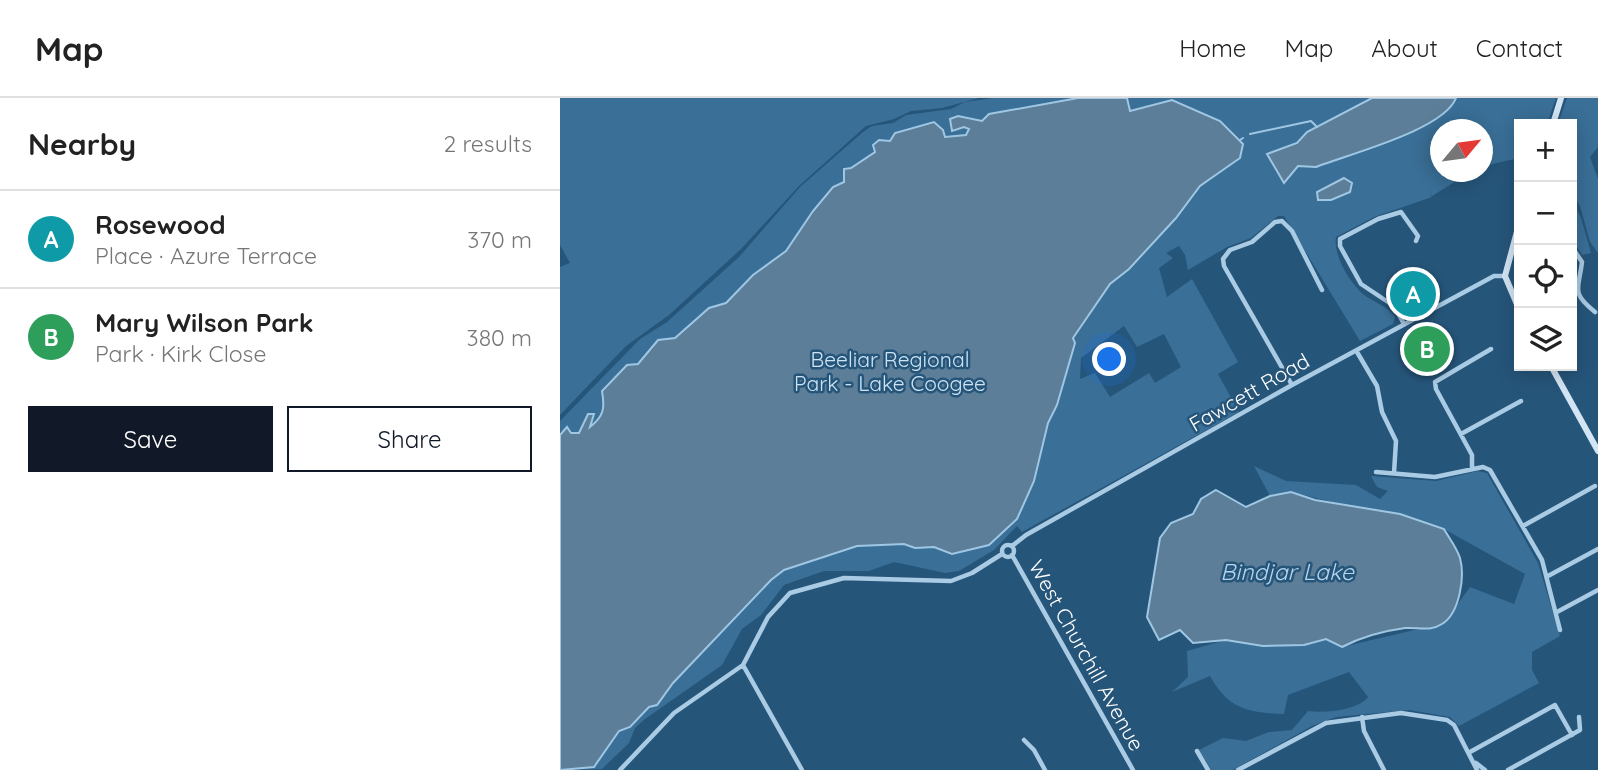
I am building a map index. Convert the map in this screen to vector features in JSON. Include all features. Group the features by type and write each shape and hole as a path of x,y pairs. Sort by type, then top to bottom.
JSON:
{"main road":[{"path":"1555,119 1561,98"},
{"path":"1514,241 1504,275 1519,308"},
{"path":"1554,371 1598,451"}],"street":[{"path":"1404,324 1394,306 1361,284 1340,246 1340,239 1378,219 1401,212 1418,236 1416,241"},
{"path":"1292,384 1223,260 1230,250 1252,242 1275,222 1282,221 1292,231 1319,279 1322,290"},
{"path":"1577,254 1582,262 1577,280"},
{"name":"Fawcett Road","path":"1002,554 1003,545 1012,546 1026,535 1292,384 1357,352 1494,276 1504,275"},
{"path":"1577,288 1578,294 1595,312"},
{"path":"1472,468 1472,455 1436,389 1435,382 1491,349"},
{"path":"1357,352 1377,386 1382,412 1396,441 1394,473"},
{"path":"1461,434 1521,401"},
{"path":"1376,472 1434,477 1483,467 1494,473 1548,576 1560,630"},
{"path":"1523,526 1595,486"},
{"path":"620,770 674,713 743,665 779,603 804,587 844,578 951,581 972,573 1002,554 1007,557 1013,555 1012,546"},
{"path":"1548,576 1598,548"},
{"name":"West Churchill Avenue","path":"1013,555 1133,770"},
{"path":"1557,612 1598,590"},
{"path":"743,665 802,770"},
{"path":"1470,752 1555,705 1572,735"},
{"path":"1238,770 1317,726 1340,719 1412,713 1447,720 1454,725 1477,770"},
{"path":"1362,718 1364,731 1383,770"},
{"path":"1508,770 1580,730 1579,718"},
{"path":"1024,740 1034,750 1045,770"},
{"path":"1197,751 1208,770"},
{"path":"1475,763 1485,770"}],"green space":[{"path":"560,98 979,98 942,108 911,111 894,119 866,126 799,186 741,249 669,315 626,346 560,415 560,267 570,263 560,245"},
{"name":"Beeliar Regional Park - Lake Coogee","path":"993,98 1556,98 1549,119 1514,119 1514,159 1493,164 1493,119 1430,119 1430,182 1455,182 1432,196 1428,190 1432,197 1374,217 1336,237 1340,261 1353,284 1364,295 1392,313 1395,317 1393,324 1360,341 1284,216 1278,216 1251,238 1227,247 1188,270 1185,255 1179,246 1166,253 1173,258 1159,268 1167,297 1192,279 1238,362 1218,374 1239,412 1022,532 1017,526 994,550 959,571 945,573 894,562 869,571 824,571 784,585 761,615 742,629 722,665 645,719 635,728 629,743 602,769 560,770 560,421 640,339 667,322 739,257 800,187 863,132 872,126 893,123 906,115 951,109 965,102","holes":["1124,326 1137,347 1164,334 1181,367 1155,383 1149,373 1110,397 1095,373 1080,379 1081,358"]},
{"path":"1567,98 1598,98 1598,147 1590,157 1598,179 1598,253 1590,242 1577,201 1577,119 1560,119"},
{"path":"1577,210 1591,253 1582,255 1577,247"},
{"path":"1420,324 1445,369 1433,375 1408,330"},
{"path":"1254,466 1286,481 1356,485 1380,499 1388,491 1377,487 1371,476 1436,481 1478,471 1487,473 1538,563 1560,636 1532,652 1532,670 1539,683 1459,726 1450,717 1409,710 1336,717 1312,726 1233,770 1211,770 1199,750 1223,738 1246,741 1269,732 1292,730 1308,711 1323,712 1348,708 1368,697 1349,672 1288,695 1284,714 1241,707 1224,696 1210,676 1172,692 1188,677 1187,651 1226,640 1263,646 1304,645 1326,639 1342,647 1444,623 1470,587 1514,604 1525,574 1444,529 1291,492 1270,496"}],"water":[{"name":"Beeliar Regional Park - Lake Coogee","path":"1078,98 1127,98 1130,111 1172,100 1220,121 1243,144 1240,158 1200,186 1176,218 1129,269 1110,284 1073,338 1075,343 1057,405 1048,423 1034,481 1017,519 989,545 952,554 934,547 915,548 904,544 857,546 784,570 771,580 673,683 657,705 649,707 630,727 619,731 594,767 560,770 560,435 567,427 571,433 579,433 588,414 594,414 590,427 602,411 602,391 627,365 638,364 658,340 675,338 709,308 726,303 753,275 786,251 833,187 844,182 844,169 851,168 875,152 873,145 879,140 890,141 895,133 934,122 943,130 945,137 966,135 969,129 964,127 952,131 950,119 958,116 982,121 989,114"},
{"path":"1372,98 1456,98 1448,110 1415,130 1316,167 1298,166 1284,183 1267,154 1297,143 1307,132"},
{"path":"1344,178 1352,183 1350,192 1331,200 1318,200 1317,192"},
{"name":"Bindjar Lake","path":"1216,490 1246,507 1270,496 1291,492 1315,500 1400,514 1444,529 1457,551 1461,566 1460,594 1453,612 1442,624 1428,629 1405,628 1389,631 1364,637 1342,647 1326,639 1304,645 1263,646 1226,640 1193,643 1180,630 1159,640 1147,617 1160,538 1171,523 1193,514 1201,499"}],"waterway":[{"path":"1250,134 1311,121 1317,127"}],"place":[{"name":"Rosewood","path":"1413,294"},
{"name":"Mary Wilson Park","path":"1427,349"}]}
